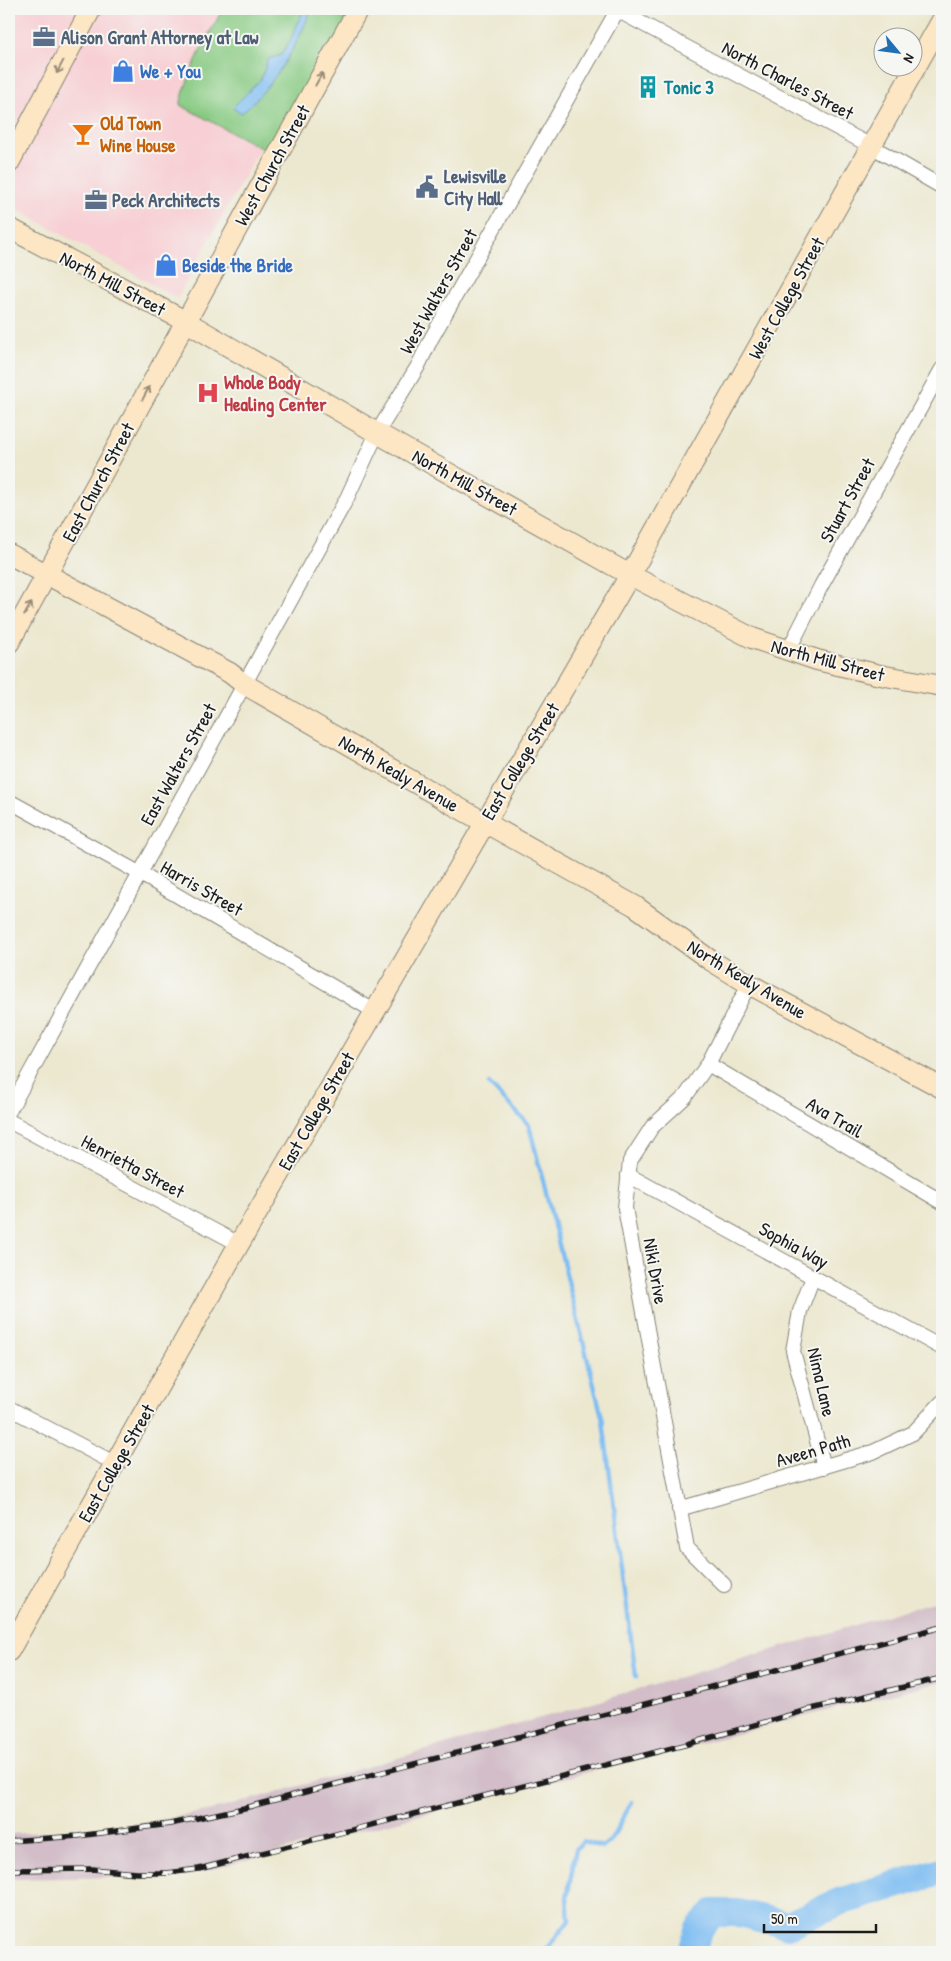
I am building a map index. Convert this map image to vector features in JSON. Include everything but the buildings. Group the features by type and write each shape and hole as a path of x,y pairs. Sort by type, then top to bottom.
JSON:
{"street":[{"path":"9,163 91,9"},
{"name":"West Church Street","path":"185,321 358,9"},
{"name":"North Charles Street","path":"617,9 871,146 942,187"},
{"name":"West Walters Street","path":"378,433 418,366 431,339 535,158 617,9"},
{"name":"West College Street","path":"630,575 942,20"},
{"name":"North Mill Street","path":"9,228 185,321 378,433 630,575 752,638 788,651 880,675 942,686"},
{"name":"East Church Street","path":"9,643 48,575 185,321"},
{"name":"Stuart Street","path":"788,651 825,577 942,369"},
{"name":"East Walters Street","path":"9,1111 347,498 378,433"},
{"name":"North Kealy Avenue","path":"9,554 226,671 244,684 484,822 635,906 710,960 749,984 942,1088"},
{"name":"East College Street","path":"9,1651 239,1244 374,1010 630,575"},
{"name":"Harris Street","path":"9,801 139,873 374,1010"},
{"name":"Niki Drive","path":"724,1585 687,1548 625,1208 630,1161 652,1127 685,1097 708,1064 749,984"},
{"name":"Ava Trail","path":"708,1064 942,1202"},
{"name":"Henrietta Street","path":"9,1121 239,1244"},
{"name":"Sophia Way","path":"628,1175 942,1348"},
{"name":"Nima Lane","path":"813,1277 800,1311 792,1351 824,1467"},
{"name":"Aveen Path","path":"679,1509 873,1452 913,1434 942,1402"},
{"path":"9,1408 116,1464"}],"shaded area":[{"path":"9,9 337,9 177,298 9,205"},
{"path":"942,1599 942,1681 184,1876 9,1879 9,1834 67,1831 152,1822 221,1808 597,1702"}],"green space":[{"path":"223,9 358,9 276,156 180,105 198,56"}],"water":[{"path":"304,9 311,9 283,66 254,102 242,113 232,108 261,79 268,59 281,55 290,41"}],"waterway":[{"path":"489,1084 529,1125 603,1421 636,1677"},
{"path":"544,1952 569,1921 567,1898 576,1849 583,1841 602,1847 611,1840 632,1802"},
{"path":"692,1952 698,1930 713,1913 739,1913 788,1925 839,1902 942,1871"}],"railway":[{"path":"9,1841 78,1836 170,1824 244,1808 942,1627"},
{"path":"9,1870 92,1869 137,1873 167,1873 199,1869 684,1745 807,1710 942,1678"}],"place":[{"name":"Alison Grant Attorney at Law","path":"44,37"},
{"name":"We + You","path":"123,71"},
{"name":"Tonic 3","path":"648,87"},
{"name":"Old Town Wine House","path":"83,134"},
{"name":"Lewisville City Hall","path":"427,187"},
{"name":"Peck Architects","path":"96,200"},
{"name":"Beside the Bride","path":"166,265"},
{"name":"Whole Body Healing Center","path":"208,393"}]}
